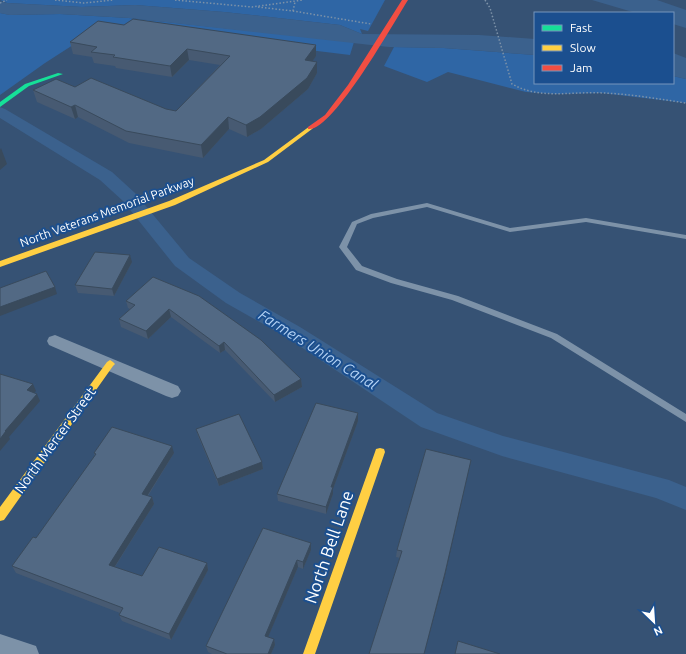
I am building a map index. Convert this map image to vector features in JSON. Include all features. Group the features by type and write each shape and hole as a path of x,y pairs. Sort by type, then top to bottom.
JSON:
{"main road":[{"name":"North Veterans Memorial Parkway","path":"0,264 172,203 266,161 327,116 351,86 405,0"},
{"path":"0,105 27,85 60,74"},
{"name":"North Mercer Street","path":"0,516 110,364"},
{"name":"North Bell Lane","path":"309,654 380,452"}],"street":[{"path":"55,341 172,391"},
{"path":"0,645 28,654"}],"lane":[{"path":"686,237 586,220 510,230 427,205 371,216 354,223 343,248 359,268 394,281 455,298 554,336 686,418"}],"path":[{"path":"0,3 7,0"},
{"path":"54,0 84,3 113,0"},
{"path":"175,0 293,11 371,24"},
{"path":"252,7 303,0"},
{"path":"485,0 492,14 512,84 526,92 556,94 602,93 686,103"},
{"path":"293,11 295,2"}],"shaded area":[{"path":"0,0 385,0 368,31 360,29 362,34 340,25 224,12 135,5 82,7 7,3"},
{"path":"592,0 657,0 686,10 686,28 674,24 674,12 633,12"},
{"path":"0,1 7,3 82,7 135,5 224,12 340,25 362,34 479,35 534,39 534,55 444,48 389,47 129,18 60,14 10,15 0,13"},
{"path":"0,13 10,15 60,14 129,18 354,42 350,55 104,25 45,63 0,95"},
{"path":"394,47 444,48 534,55 534,84 674,84 674,76 686,79 686,103 602,93 556,94 526,92 448,72 427,82 384,66"},
{"path":"674,53 686,58 686,79 674,76"}],"building":[{"path":"133,19 316,45 305,60 317,62 307,78 260,117 246,125 228,117 201,145 126,131 75,105 71,107 33,90 56,79 75,87 91,78 166,109 176,111 230,56 187,49 170,66 113,57 115,55 91,52 97,47 70,42 98,21 124,25"},
{"path":"95,252 130,255 112,289 75,285"},
{"path":"46,271 55,287 0,307 0,288"},
{"path":"153,277 199,296 261,340 301,379 274,395 224,342 219,346 169,309 146,331 119,319 135,305 126,301"},
{"path":"0,374 33,384 27,390 37,394 5,431 0,439"},
{"path":"316,403 358,413 331,487 333,487 326,507 277,494"},
{"path":"239,414 262,462 217,479 196,429"},
{"path":"112,427 172,446 142,494 152,497 109,565 142,576 159,547 207,563 169,634 119,615 123,608 12,566 33,537 36,538 96,454 94,453"},
{"path":"426,449 471,460 445,573 424,654 369,654 402,551 397,550"},
{"path":"263,528 311,543 303,562 297,560 265,636 274,639 268,654 227,654 206,646"},
{"path":"458,641 500,654 455,654"}],"waterway":[{"name":"Farmers Union Canal","path":"0,112 106,176 129,197 182,262 233,298 293,332 429,420 502,446 660,488 686,499"}],"traffic: fast":[{"path":"0,105 27,85 60,74"}],"traffic: slow":[{"path":"0,264 172,203 266,161 310,128"},
{"path":"0,516 110,364"},
{"path":"309,654 380,452"}],"traffic: jam":[{"path":"310,128 327,116 351,86 405,0"}]}
